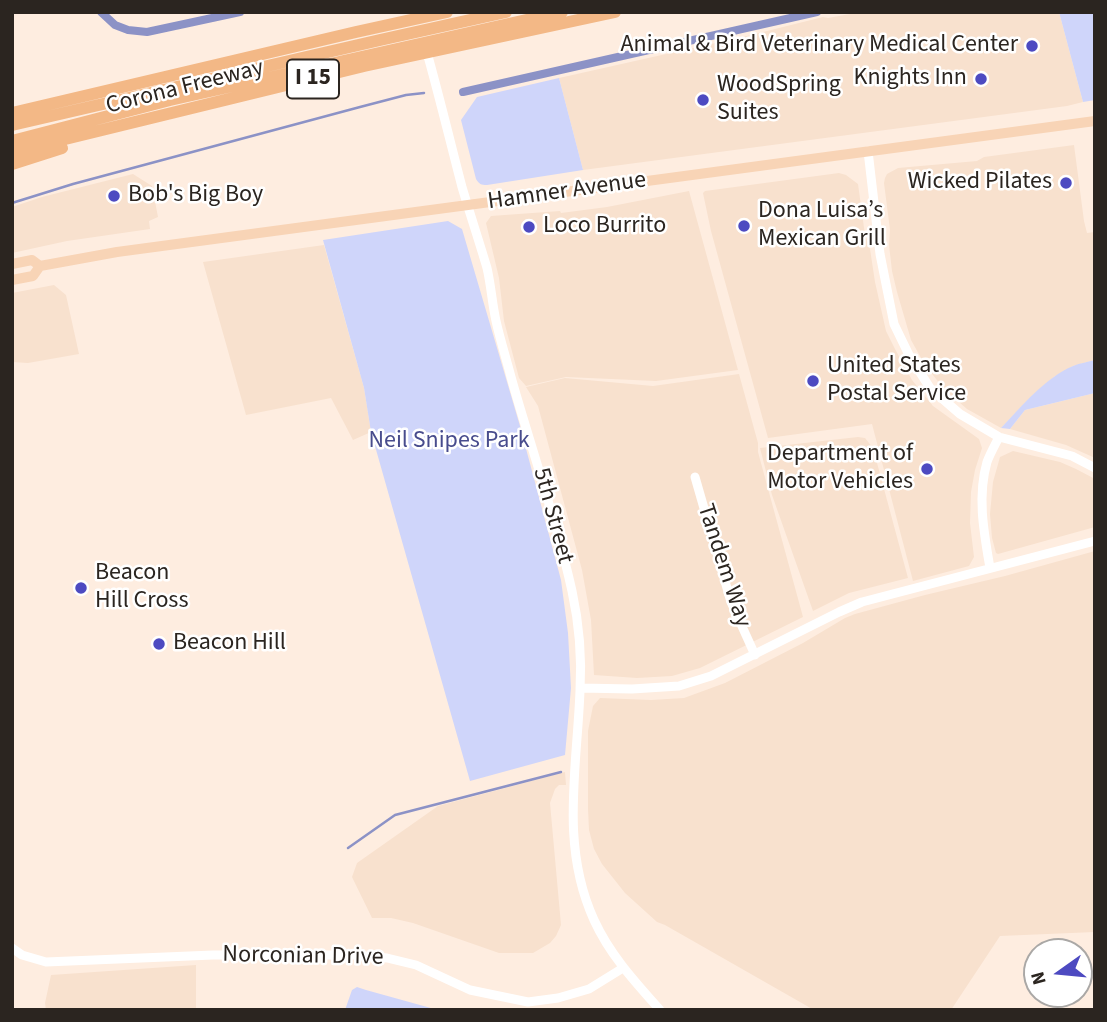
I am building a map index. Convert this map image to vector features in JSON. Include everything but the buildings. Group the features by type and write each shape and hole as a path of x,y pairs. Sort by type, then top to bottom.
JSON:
{"highway":[{"name":"Corona Freeway","path":"12,111 447,12"},
{"path":"12,125 506,12"},
{"path":"12,141 170,100 562,12"},
{"name":"Corona Freeway","path":"12,152 364,66 615,12"},
{"path":"12,164 174,113"}],"main road":[{"name":"Hamner Avenue","path":"12,281 33,275 40,266 117,252 1095,121"},
{"name":"Hamner Avenue","path":"12,264 32,260 40,266"}],"street":[{"name":"5th Street","path":"416,12 487,271 496,320 512,380 546,488 572,590 580,641 573,823 574,845 584,894 607,944 623,968 660,1010"},
{"path":"868,151 880,254 894,324 909,355 930,388 960,414 999,437 1072,456 1095,468"},
{"path":"990,568 981,492 987,461 999,437"},
{"name":"Tandem Way","path":"695,477 730,603 755,655"},
{"path":"580,688 679,686 711,676 861,603 1095,541"},
{"name":"Norconian Drive","path":"12,948 22,955 46,962 213,955 376,957 416,965 470,990 528,1002 558,998 589,989 623,968"}],"shaded area":[{"path":"861,12 1059,12 1083,102 583,170 559,78 823,17"},
{"path":"1074,145 1084,221 1087,233 1095,232 1095,360 1073,366 1054,377 1001,428 967,409 944,389 925,365 911,340 892,271 885,178 898,168 977,161 984,157"},
{"path":"839,173 858,184 875,282 886,331 895,349 912,380 933,406 979,439 982,448 971,492 970,523 974,557 969,566 913,581 872,424 768,438 703,193"},
{"path":"133,174 152,186 158,217 149,221 150,229 67,241 12,253 12,207"},
{"path":"689,191 738,370 656,381 566,377 526,386 519,378 504,321 499,278 486,223 491,216 561,213"},
{"path":"324,245 364,388 371,432 353,440 331,398 246,415 203,262"},
{"path":"54,285 66,295 79,354 28,363 12,362 12,293"},
{"path":"739,374 803,617 700,668 672,676 637,678 594,675 591,620 582,570 538,406 526,387 565,378 653,386"},
{"path":"1095,393 1095,458 1066,445 1010,429 1025,410"},
{"path":"865,438 873,448 908,578 849,593 813,611 772,495 760,448"},
{"path":"1013,451 1060,462 1095,479 1095,527 996,553 990,514 993,482 1000,457"},
{"path":"1095,551 1095,932 1000,936 951,1010 814,1010 657,922 625,893 602,864 594,849 589,830 588,809 588,731 593,706 600,698 684,698 725,683 855,614"},
{"path":"565,772 566,785 559,785 555,789 550,803 561,925 550,943 533,953 499,953 413,923 391,918 372,918 352,877 357,863 438,806"},
{"path":"196,965 196,1010 46,1010 51,975"}],"green space":[{"path":"1059,12 1095,12 1095,100 1083,102"},
{"path":"559,78 583,170 487,185 479,183 461,120 477,97"},
{"name":"Neil Snipes Park","path":"448,221 462,229 520,426 561,580 571,688 565,755 470,781 371,432 364,388 323,240"},
{"path":"1095,360 1095,393 1025,410 1010,429 1001,428 1053,377 1073,366"},
{"path":"357,987 438,1010 345,1010 352,990"}],"waterway":[{"path":"101,12 115,25 128,30 147,32 240,12"},
{"path":"463,92 817,12"},
{"path":"12,203 360,107 424,93"},
{"path":"348,848 395,815 561,772"}],"place":[{"name":"Animal & Bird Veterinary Medical Center","path":"1032,46"},
{"name":"Knights Inn","path":"981,79"},
{"name":"WoodSpring Suites","path":"703,100"},
{"name":"Wicked Pilates","path":"1066,183"},
{"name":"Bob's Big Boy","path":"114,196"},
{"name":"Dona Luisa’s Mexican Grill","path":"744,226"},
{"name":"Loco Burrito","path":"529,227"},
{"name":"United States Postal Service","path":"813,381"},
{"name":"Department of Motor Vehicles","path":"927,469"},
{"name":"Beacon Hill Cross","path":"81,588"},
{"name":"Beacon Hill","path":"159,644"}]}
